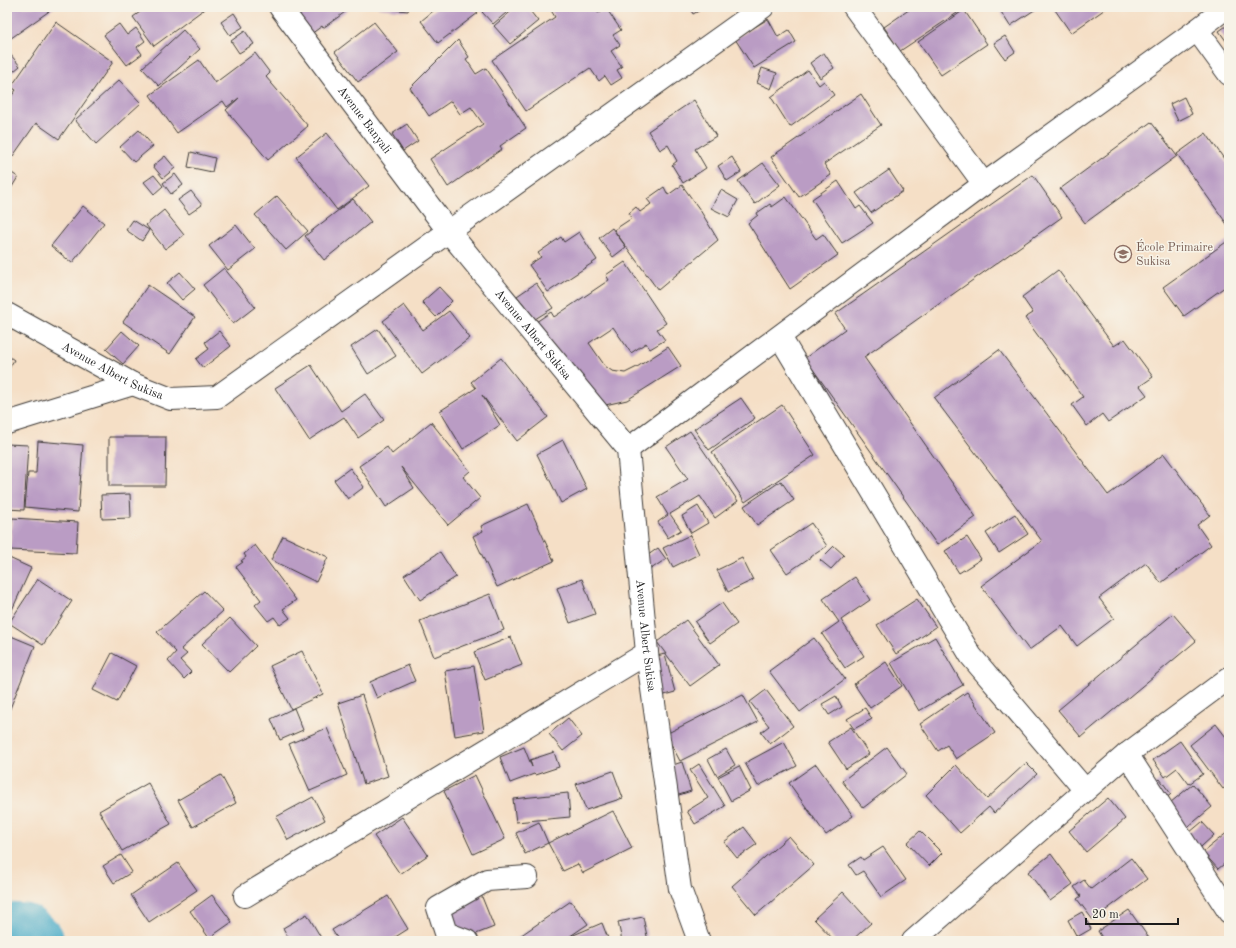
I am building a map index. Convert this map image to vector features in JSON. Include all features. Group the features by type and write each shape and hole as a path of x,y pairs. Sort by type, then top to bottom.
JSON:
{"street":[{"name":"Avenue Banyali","path":"280,7 449,232"},
{"path":"449,232 762,7"},
{"path":"854,7 984,184"},
{"path":"628,449 984,184 1227,7"},
{"path":"1197,30 1229,74"},
{"name":"Avenue Albert Sukisa","path":"7,314 133,384 171,398 217,397 449,232 628,449 647,653 680,888 699,941"},
{"path":"780,337 971,656 1085,790"},
{"path":"7,423 133,384"},
{"path":"245,896 647,653"},
{"path":"913,941 1126,754 1229,678"},
{"path":"1126,754 1229,912"},
{"path":"468,941 446,933 438,908 487,880 527,876"}],"building":[{"path":"7,7 55,7 7,41"},
{"path":"147,7 207,7 154,46 133,17"},
{"path":"283,7 352,7 299,43"},
{"path":"378,7 409,7 408,11"},
{"path":"438,7 473,7 478,13 438,43 421,21"},
{"path":"488,7 513,7 493,24 482,12"},
{"path":"516,7 527,7 538,21 510,44 494,26"},
{"path":"549,7 594,7 598,13 606,8 621,30 613,35 620,45 611,51 622,67 617,70 622,78 611,85 605,76 599,81 590,68 526,111 492,60 555,17"},
{"path":"689,7 706,7 693,14"},
{"path":"913,7 966,7 900,51 884,27"},
{"path":"998,7 1039,7 1010,26"},
{"path":"1053,7 1108,7 1071,33"},
{"path":"964,10 987,44 941,75 918,42"},
{"path":"234,13 243,27 230,35 221,22"},
{"path":"768,19 778,37 789,30 796,42 754,68 735,39"},
{"path":"56,22 113,62 59,139 36,123 13,156 7,152 7,102 16,90 11,87"},
{"path":"374,22 398,52 358,82 335,52"},
{"path":"119,24 127,35 136,28 145,41 137,47 142,54 127,65 104,35"},
{"path":"1229,24 1229,45 1219,31"},
{"path":"183,30 200,49 159,86 142,68"},
{"path":"245,31 254,44 239,53 231,41"},
{"path":"1005,36 1015,52 1005,59 994,43"},
{"path":"458,40 469,57 466,59 476,74 486,68 526,128 500,146 502,149 448,187 430,159 483,124 471,107 460,114 451,101 429,116 410,88"},
{"path":"255,53 270,73 266,77 308,126 268,160 226,110 239,98 227,107 223,101 177,133 150,95 199,60 215,83"},
{"path":"824,53 834,68 820,78 810,63"},
{"path":"10,54 20,66 8,76 7,57"},
{"path":"762,68 777,73 771,89 757,83"},
{"path":"808,70 819,85 824,81 834,95 790,127 771,97"},
{"path":"119,80 141,103 96,144 75,120"},
{"path":"861,94 881,125 824,164 831,175 799,197 771,157"},
{"path":"1184,97 1192,114 1178,121 1170,104"},
{"path":"694,100 716,136 695,149 706,168 683,183 672,165 677,161 668,145 660,150 648,131"},
{"path":"1151,122 1177,156 1085,223 1060,189"},
{"path":"407,124 418,141 403,151 392,134"},
{"path":"139,130 153,146 134,162 120,147"},
{"path":"327,133 369,186 337,210 296,157"},
{"path":"1206,133 1229,166 1229,227 1177,154"},
{"path":"191,152 215,158 212,172 188,167"},
{"path":"165,156 175,168 163,178 153,166"},
{"path":"732,157 741,172 727,181 718,166"},
{"path":"763,163 780,185 755,204 738,181"},
{"path":"7,170 18,177 7,195"},
{"path":"889,170 903,191 871,213 856,193"},
{"path":"175,174 183,185 171,194 163,183"},
{"path":"154,175 163,186 154,194 144,182"},
{"path":"1033,175 1062,217 864,357 976,517 937,545 805,358 845,329 835,314"},
{"path":"838,181 856,209 860,206 873,223 842,243 812,199"},
{"path":"682,185 700,210 718,240 658,290 614,230 632,218 629,213 636,207 640,212 651,204 647,199 664,187 668,195"},
{"path":"721,190 738,200 729,217 711,208"},
{"path":"191,191 202,205 189,214 178,200"},
{"path":"277,196 308,231 286,250 255,215"},
{"path":"786,197 816,239 823,234 838,255 790,289 748,223 758,215 757,213 770,204 772,207"},
{"path":"353,199 371,222 324,260 305,236"},
{"path":"83,206 104,223 72,263 51,246"},
{"path":"164,210 184,235 165,249 146,225"},
{"path":"133,220 149,230 142,241 126,230"},
{"path":"236,225 255,249 228,270 209,246"},
{"path":"612,228 626,247 613,257 599,238"},
{"path":"579,232 597,260 548,292 529,265 541,257 538,253 561,237 564,242"},
{"path":"1229,240 1229,284 1184,316 1163,287"},
{"path":"625,262 666,323 657,329 665,340 650,349 646,343 631,353 613,327 589,343 605,366 612,371 625,373 668,347 681,366 627,400 601,406 533,324 551,312 554,317 609,280 606,275"},
{"path":"224,268 255,307 233,324 203,285"},
{"path":"1058,270 1114,346 1125,339 1153,377 1140,386 1147,395 1108,422 1102,414 1087,426 1072,405 1083,397 1025,318 1033,313 1022,297"},
{"path":"180,272 195,289 182,300 167,283"},
{"path":"536,283 553,308 535,319 517,296"},
{"path":"148,285 195,317 170,354 123,322"},
{"path":"439,287 452,301 436,317 422,302"},
{"path":"404,305 423,330 449,311 470,338 422,374 383,321"},
{"path":"378,329 396,356 368,374 351,347"},
{"path":"122,331 139,346 123,364 106,349"},
{"path":"219,331 231,346 203,368 196,359 209,349 205,342"},
{"path":"999,350 1108,495 1164,454 1210,515 1197,525 1211,545 1161,583 1146,563 1099,598 1114,618 1077,646 1062,626 1029,650 981,586 1042,541 934,398"},
{"path":"7,355 14,360 7,372"},
{"path":"501,358 548,417 517,441 482,395 500,425 463,449 440,411 476,388 471,382"},
{"path":"311,365 341,411 365,394 384,420 358,438 344,417 309,440 275,388"},
{"path":"741,398 755,418 709,450 694,429"},
{"path":"782,405 815,455 745,502 712,452"},
{"path":"431,422 470,471 463,477 480,498 448,525 401,467 414,488 386,507 359,466 387,447 392,454"},
{"path":"690,431 738,501 715,518 700,496 670,514 681,530 668,538 658,522 668,515 657,497 688,479 666,447"},
{"path":"109,437 166,437 165,486 109,486"},
{"path":"563,440 587,489 561,503 537,454"},
{"path":"38,441 83,445 78,512 25,507 28,473 36,473"},
{"path":"7,444 28,445 24,510 7,509"},
{"path":"350,468 364,487 348,499 334,480"},
{"path":"781,481 794,500 757,525 744,506"},
{"path":"130,494 131,518 102,519 101,495"},
{"path":"528,504 554,561 497,587 473,536 483,531 481,526"},
{"path":"698,506 708,523 691,533 682,516"},
{"path":"1015,514 1028,534 999,553 986,533"},
{"path":"12,518 78,522 76,553 10,550"},
{"path":"811,523 827,546 787,573 771,550"},
{"path":"690,535 699,554 673,567 663,548"},
{"path":"283,536 328,557 316,582 271,560"},
{"path":"967,537 981,559 959,573 945,551"},
{"path":"255,545 296,600 283,609 290,618 280,625 274,617 268,621 255,605 261,600 236,567 243,562 241,561 246,557 244,554"},
{"path":"834,546 844,555 831,569 820,560"},
{"path":"658,548 666,559 651,569 644,558"},
{"path":"440,552 456,577 420,600 404,575"},
{"path":"7,557 31,568 7,621"},
{"path":"742,558 753,580 728,592 717,570"},
{"path":"855,577 870,600 841,620 864,656 845,668 822,634 839,622 823,599"},
{"path":"38,579 72,601 43,645 9,623"},
{"path":"582,579 595,614 570,623 557,588"},
{"path":"204,591 223,611 181,649 187,654 180,660 191,672 184,679 168,661 176,652 157,632"},
{"path":"490,594 504,630 434,657 420,621"},
{"path":"917,599 936,627 896,654 877,625"},
{"path":"722,603 737,624 710,643 695,622"},
{"path":"1173,614 1196,641 1081,737 1058,710"},
{"path":"230,618 256,646 229,672 202,644"},
{"path":"686,620 719,665 690,686 657,642"},
{"path":"11,636 35,646 7,716 7,647"},
{"path":"511,637 522,665 485,680 474,652"},
{"path":"935,637 963,685 919,711 891,663"},
{"path":"814,638 845,679 800,712 769,671"},
{"path":"302,651 323,694 291,709 270,666"},
{"path":"112,653 136,666 117,702 93,690"},
{"path":"665,654 675,692 654,698 644,659"},
{"path":"886,662 902,686 870,708 854,684"},
{"path":"408,665 415,681 377,698 370,682"},
{"path":"474,666 484,731 455,736 445,671"},
{"path":"766,690 793,726 770,744 761,732 769,726 750,702"},
{"path":"967,692 995,733 956,759 947,745 938,751 920,724"},
{"path":"362,695 388,776 364,784 338,703"},
{"path":"743,695 758,722 680,761 666,734"},
{"path":"836,696 842,707 829,715 822,704"},
{"path":"294,708 303,730 280,740 271,719"},
{"path":"865,708 872,719 854,729 847,719"},
{"path":"568,718 582,736 563,751 549,734"},
{"path":"1216,724 1229,741 1229,784 1223,789 1190,745"},
{"path":"851,727 869,754 846,769 828,742"},
{"path":"327,728 347,775 310,791 289,744"},
{"path":"1180,741 1203,774 1189,784 1177,768 1165,777 1153,760"},
{"path":"784,742 797,766 758,786 745,763"},
{"path":"524,747 532,767 530,760 554,752 559,767 510,783 500,757"},
{"path":"887,747 907,774 863,808 842,781"},
{"path":"726,749 735,765 717,776 708,759"},
{"path":"682,762 691,791 670,798 661,769"},
{"path":"1026,763 1037,774 994,813 989,807 960,833 926,795 956,765 987,799"},
{"path":"699,764 725,806 695,824 687,811 708,798 690,770"},
{"path":"816,764 853,816 826,835 789,783"},
{"path":"739,766 751,790 731,801 718,777"},
{"path":"613,771 623,798 586,810 576,784"},
{"path":"221,775 236,803 193,827 178,800"},
{"path":"475,775 505,839 473,854 444,791"},
{"path":"1160,779 1171,794 1155,808 1143,793"},
{"path":"148,783 171,824 122,851 99,811"},
{"path":"1193,784 1212,807 1178,835 1159,812"},
{"path":"568,793 570,817 516,822 513,799"},
{"path":"313,797 325,820 288,840 276,817"},
{"path":"1108,798 1125,819 1086,852 1069,831"},
{"path":"613,811 632,848 583,873 578,864 563,871 548,843"},
{"path":"402,817 428,855 400,874 374,836"},
{"path":"539,822 548,843 525,854 516,833"},
{"path":"1202,822 1214,835 1190,857 1177,843"},
{"path":"744,827 757,844 737,858 724,842"},
{"path":"920,831 942,853 929,866 907,843"},
{"path":"1229,831 1229,860 1218,869 1203,852"},
{"path":"789,836 814,865 756,915 732,886"},
{"path":"883,847 906,880 881,897 863,871 856,875 849,865 861,857 863,860"},
{"path":"1051,854 1073,884 1050,901 1028,872"},
{"path":"121,855 132,872 114,883 103,866"},
{"path":"1131,858 1147,879 1093,920 1077,899 1081,896 1074,887 1084,880 1091,889"},
{"path":"178,863 197,890 149,922 131,895"},
{"path":"480,892 494,927 458,941 435,910"},
{"path":"843,892 871,923 851,941 835,941 814,919"},
{"path":"212,895 232,922 209,938 190,911"},
{"path":"388,896 408,929 389,941 339,941 332,930"},
{"path":"571,901 588,924 563,941 519,941 517,938"},
{"path":"1129,910 1151,941 1104,941 1098,931"},
{"path":"1082,912 1091,929 1077,937 1068,920"},
{"path":"307,914 323,941 281,941 288,937 283,928"},
{"path":"643,917 648,941 622,941 618,922"},
{"path":"602,923 609,941 571,941 569,937"}],"waterway":[{"path":"7,930 24,931 37,941"}],"place":[{"name":"École Primaire Sukisa","path":"1123,254"}]}
